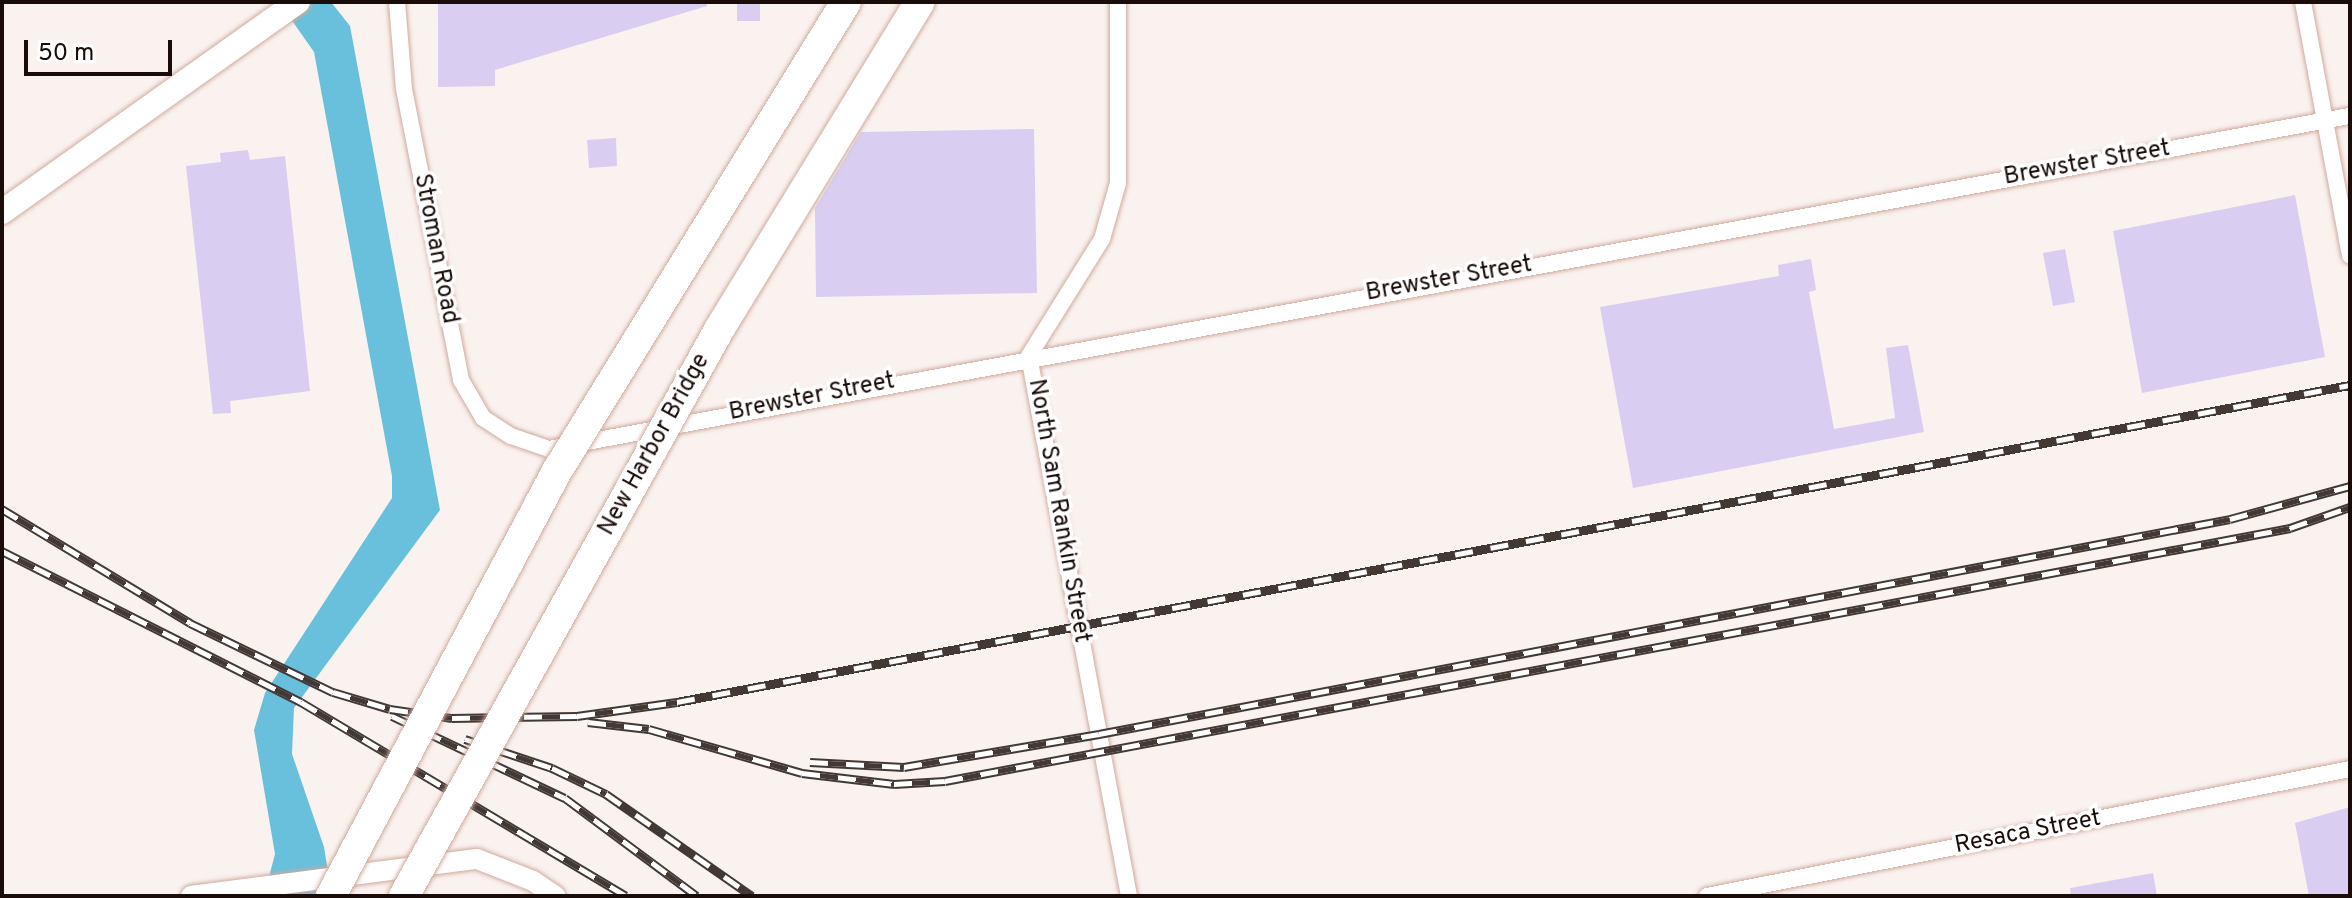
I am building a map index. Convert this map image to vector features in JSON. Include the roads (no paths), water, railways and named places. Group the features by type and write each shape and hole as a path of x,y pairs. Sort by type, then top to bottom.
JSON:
{"highway":[{"path":"333,885 559,468 846,2"},
{"name":"New Harbor Bridge","path":"404,896 720,328 920,2"}],"main road":[{"path":"2,212 298,2"}],"street":[{"name":"Stroman Road","path":"397,2 404,89 461,380 483,418 511,436 549,449"},
{"name":"North Sam Rankin Street","path":"1118,2 1118,183 1102,239 1029,356 1129,896"},
{"path":"2303,2 2350,256"},
{"name":"Brewster Street","path":"549,449 1029,356 2350,116"},
{"name":"Resaca Street","path":"1707,896 2350,769"},
{"path":"191,896 270,883 333,885 477,859 533,881 555,896"}],"water":[{"path":"279,2 331,2 350,26 440,510 294,708 292,754 324,847 332,896 264,896 275,854 254,730 265,693 392,498 392,476 314,52"}],"railway":[{"path":"2,509 190,623 333,692 390,709 452,718 577,716 677,702 2350,385"},
{"path":"810,762 904,767 1099,734 2230,519 2350,486"},
{"path":"588,722 649,729 802,773 894,784 945,781 2290,528 2350,507"},
{"path":"2,551 301,702 626,896"},
{"path":"392,716 565,798 697,896"},
{"path":"465,739 552,768 606,794 752,896"}]}
